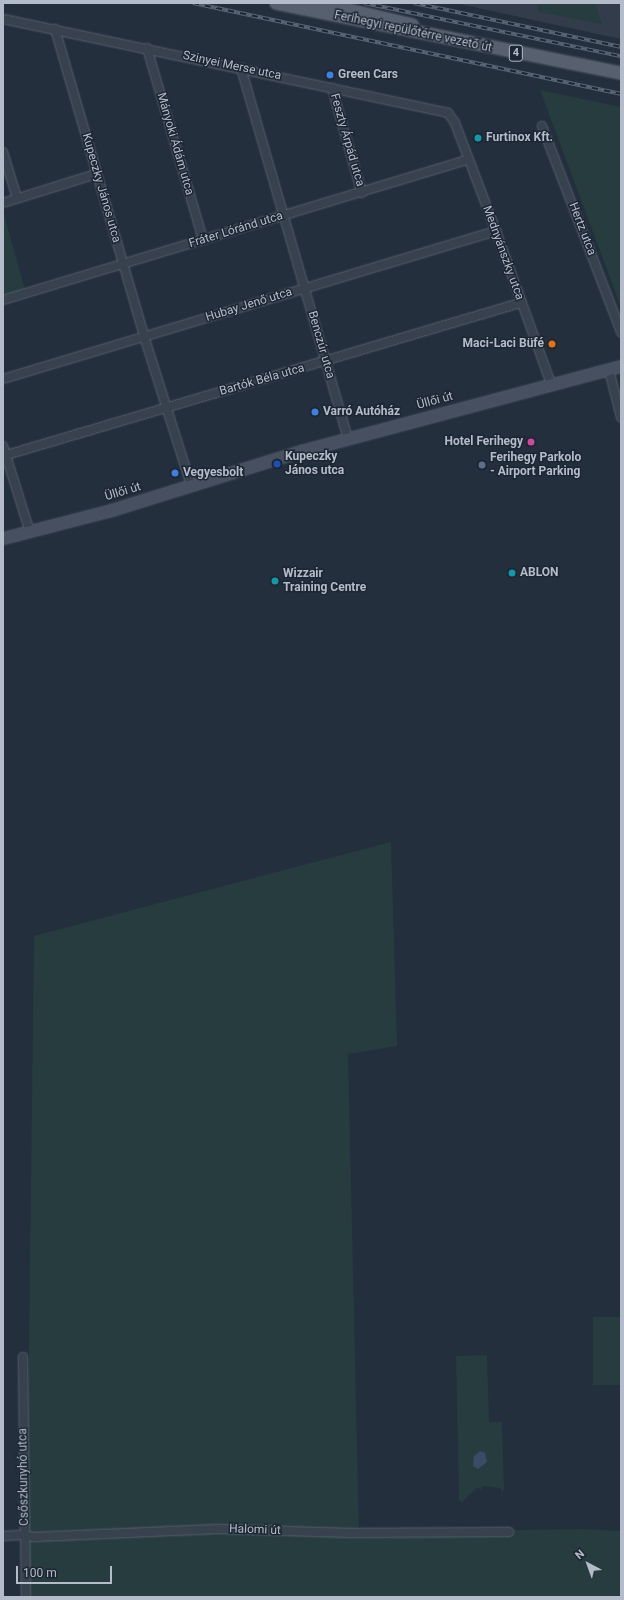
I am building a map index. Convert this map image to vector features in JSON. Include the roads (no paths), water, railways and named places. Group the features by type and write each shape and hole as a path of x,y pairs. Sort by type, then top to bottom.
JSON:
{"main road":[{"name":"Ferihegyi repülőtérre vezető út","path":"276,3 621,73"},
{"name":"Ferihegyi repülőtérre vezető út","path":"320,3 413,26 621,66"},
{"name":"Üllői út","path":"3,538 30,532 348,438 621,366"}],"street":[{"name":"Szinyei Merse utca","path":"3,19 443,111 448,113 455,123"},
{"name":"Kupeczky János utca","path":"55,29 144,336 191,485"},
{"name":"Mányoki Ádám utca","path":"147,48 203,240"},
{"name":"Benczúr utca","path":"241,68 348,438"},
{"name":"Feszty Árpád utca","path":"332,88 362,193"},
{"name":"Mednyánszky utca","path":"455,123 551,384"},
{"name":"Hertz utca","path":"542,126 621,332"},
{"path":"3,152 17,198"},
{"name":"Fráter Lóránd utca","path":"3,300 468,160"},
{"path":"3,202 96,174"},
{"name":"Hubay Jenő utca","path":"3,378 496,231"},
{"name":"Bartók Béla utca","path":"4,456 520,303"},
{"path":"609,370 621,417"},
{"path":"3,446 4,456 30,532"},
{"name":"Csőszkunyhó utca","path":"23,1357 26,1597"},
{"name":"Halomi út","path":"3,1536 25,1535 34,1537 218,1529 352,1533 508,1532"}],"water":[{"path":"480,1451 485,1453 487,1462 478,1469 473,1466 474,1456"}],"railway":[{"path":"193,3 621,94"},
{"path":"364,3 621,56"},
{"path":"414,3 621,47"}],"place":[{"name":"Green Cars","path":"330,75"},
{"name":"Furtinox Kft.","path":"478,138"},
{"name":"Maci-Laci Büfé","path":"552,344"},
{"name":"Varró Autóház","path":"315,412"},
{"name":"Hotel Ferihegy","path":"531,442"},
{"name":"Kupeczky János utca","path":"277,464"},
{"name":"Ferihegy Parkolo - Airport Parking","path":"482,465"},
{"name":"Vegyesbolt","path":"175,473"},
{"name":"ABLON","path":"512,573"},
{"name":"Wizzair Training Centre","path":"275,581"}]}
